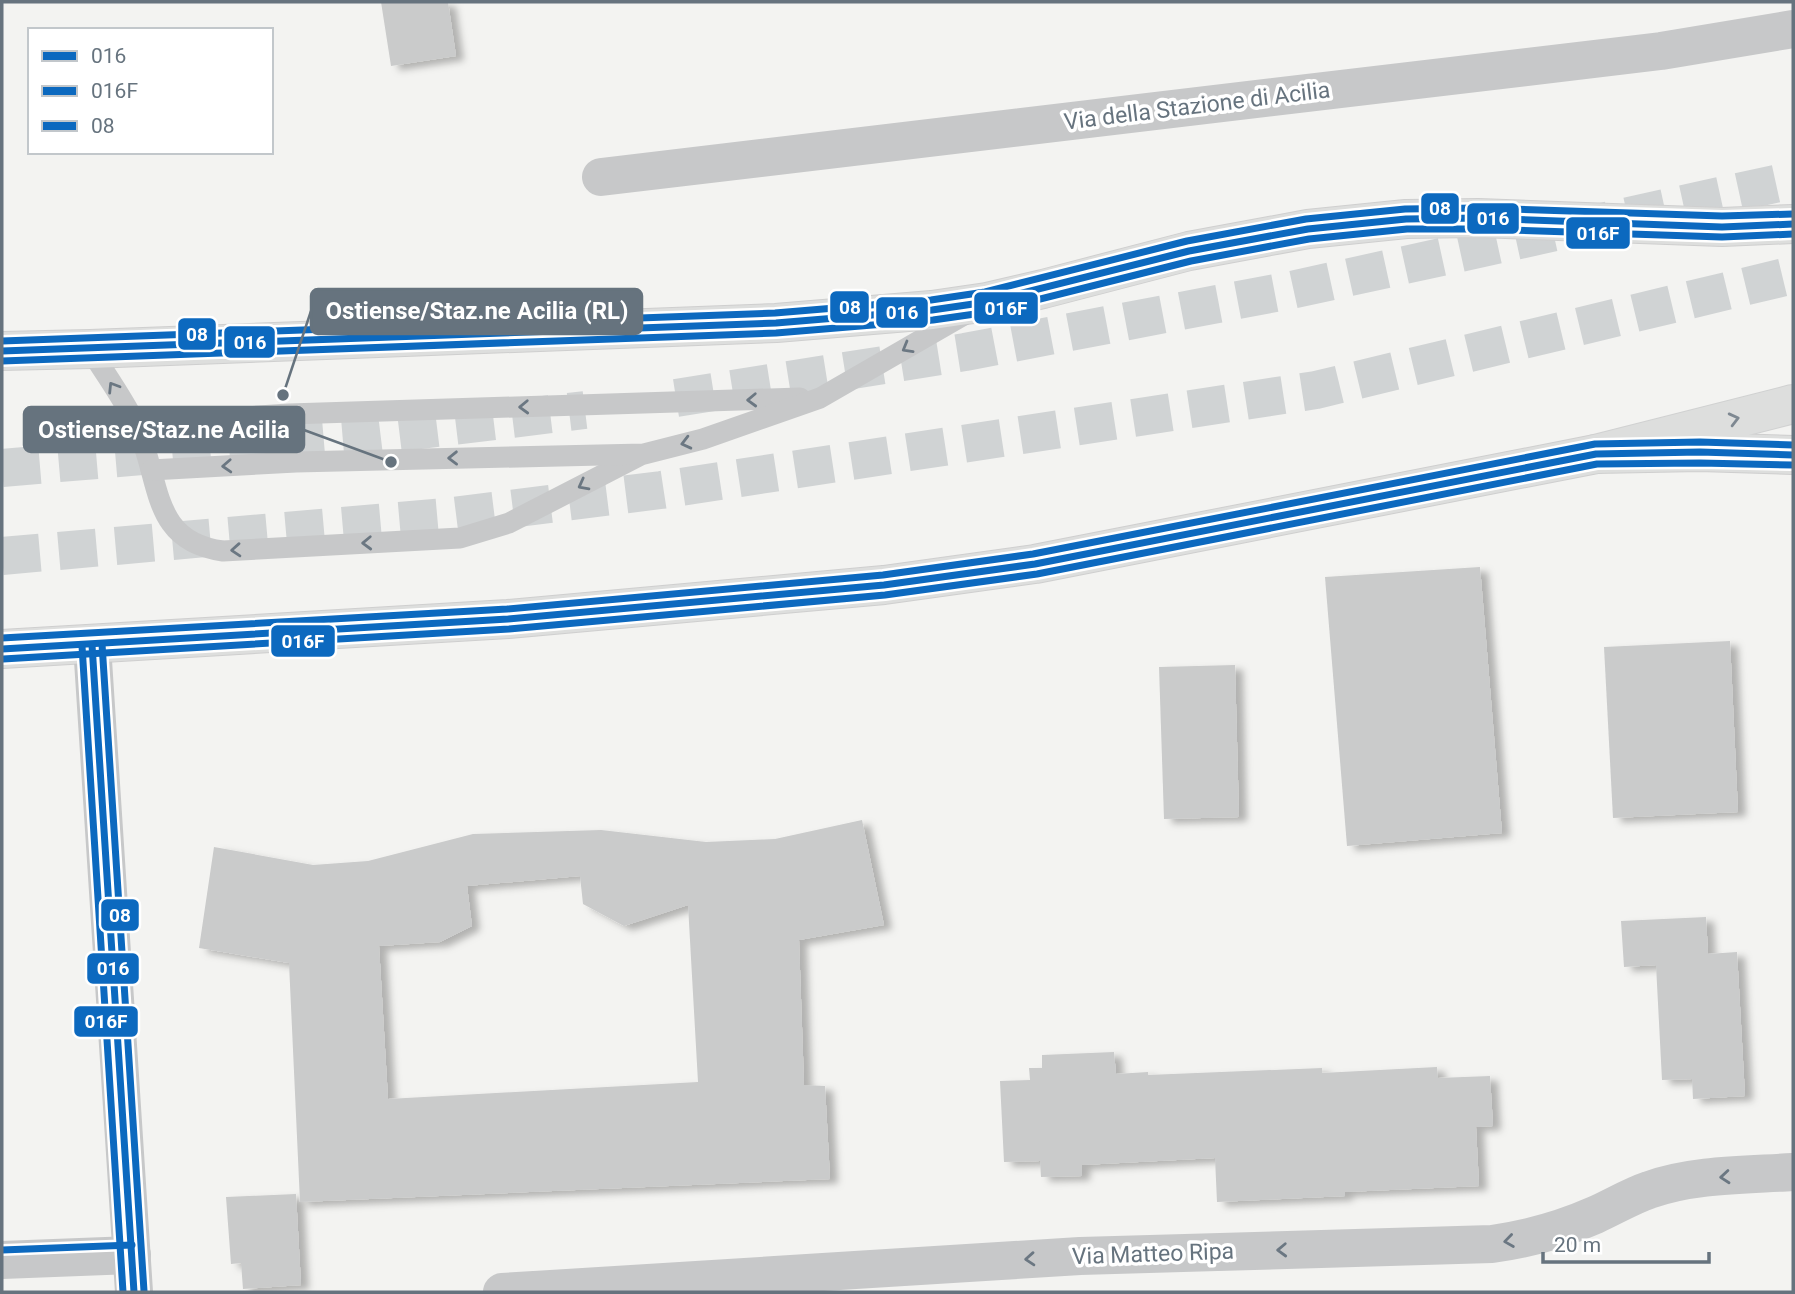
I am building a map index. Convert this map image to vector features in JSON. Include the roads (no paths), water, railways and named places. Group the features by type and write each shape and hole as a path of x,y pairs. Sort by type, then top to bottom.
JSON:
{"main road":[{"path":"2,351 776,323 932,310 987,302 1189,251 1308,229 1406,219 1478,218 1722,227 1793,224"},
{"path":"2,649 508,619 822,591 961,575 1035,564 1596,454 1793,404"},
{"path":"1596,454 1700,452 1793,455"}],"street":[{"name":"Via della Stazione di Acilia","path":"601,177 1661,51 1793,29"},
{"path":"92,645 134,1292"},
{"name":"Via Matteo Ripa","path":"502,1292 1080,1256 1492,1244 1542,1235 1593,1216 1649,1190 1669,1185 1721,1177 1793,1172"},
{"path":"2,1259 132,1255"}],"lane":[{"path":"90,349 136,424 166,517 181,536 198,546 223,551 437,541 470,536 509,523 644,454 703,439 820,398 987,302"},
{"path":"136,424 289,414 820,398"},
{"path":"151,470 296,461 644,454"}],"tunnel":[{"path":"676,398 965,352 1291,290 1793,180"},
{"path":"2,556 445,517 661,490 1316,390 1793,275"},
{"path":"2,468 355,438 585,410"}],"place":[{"name":"Ostiense/Staz.ne Acilia (RL)","path":"283,395"},
{"name":"Ostiense/Staz.ne Acilia","path":"391,462"}]}
